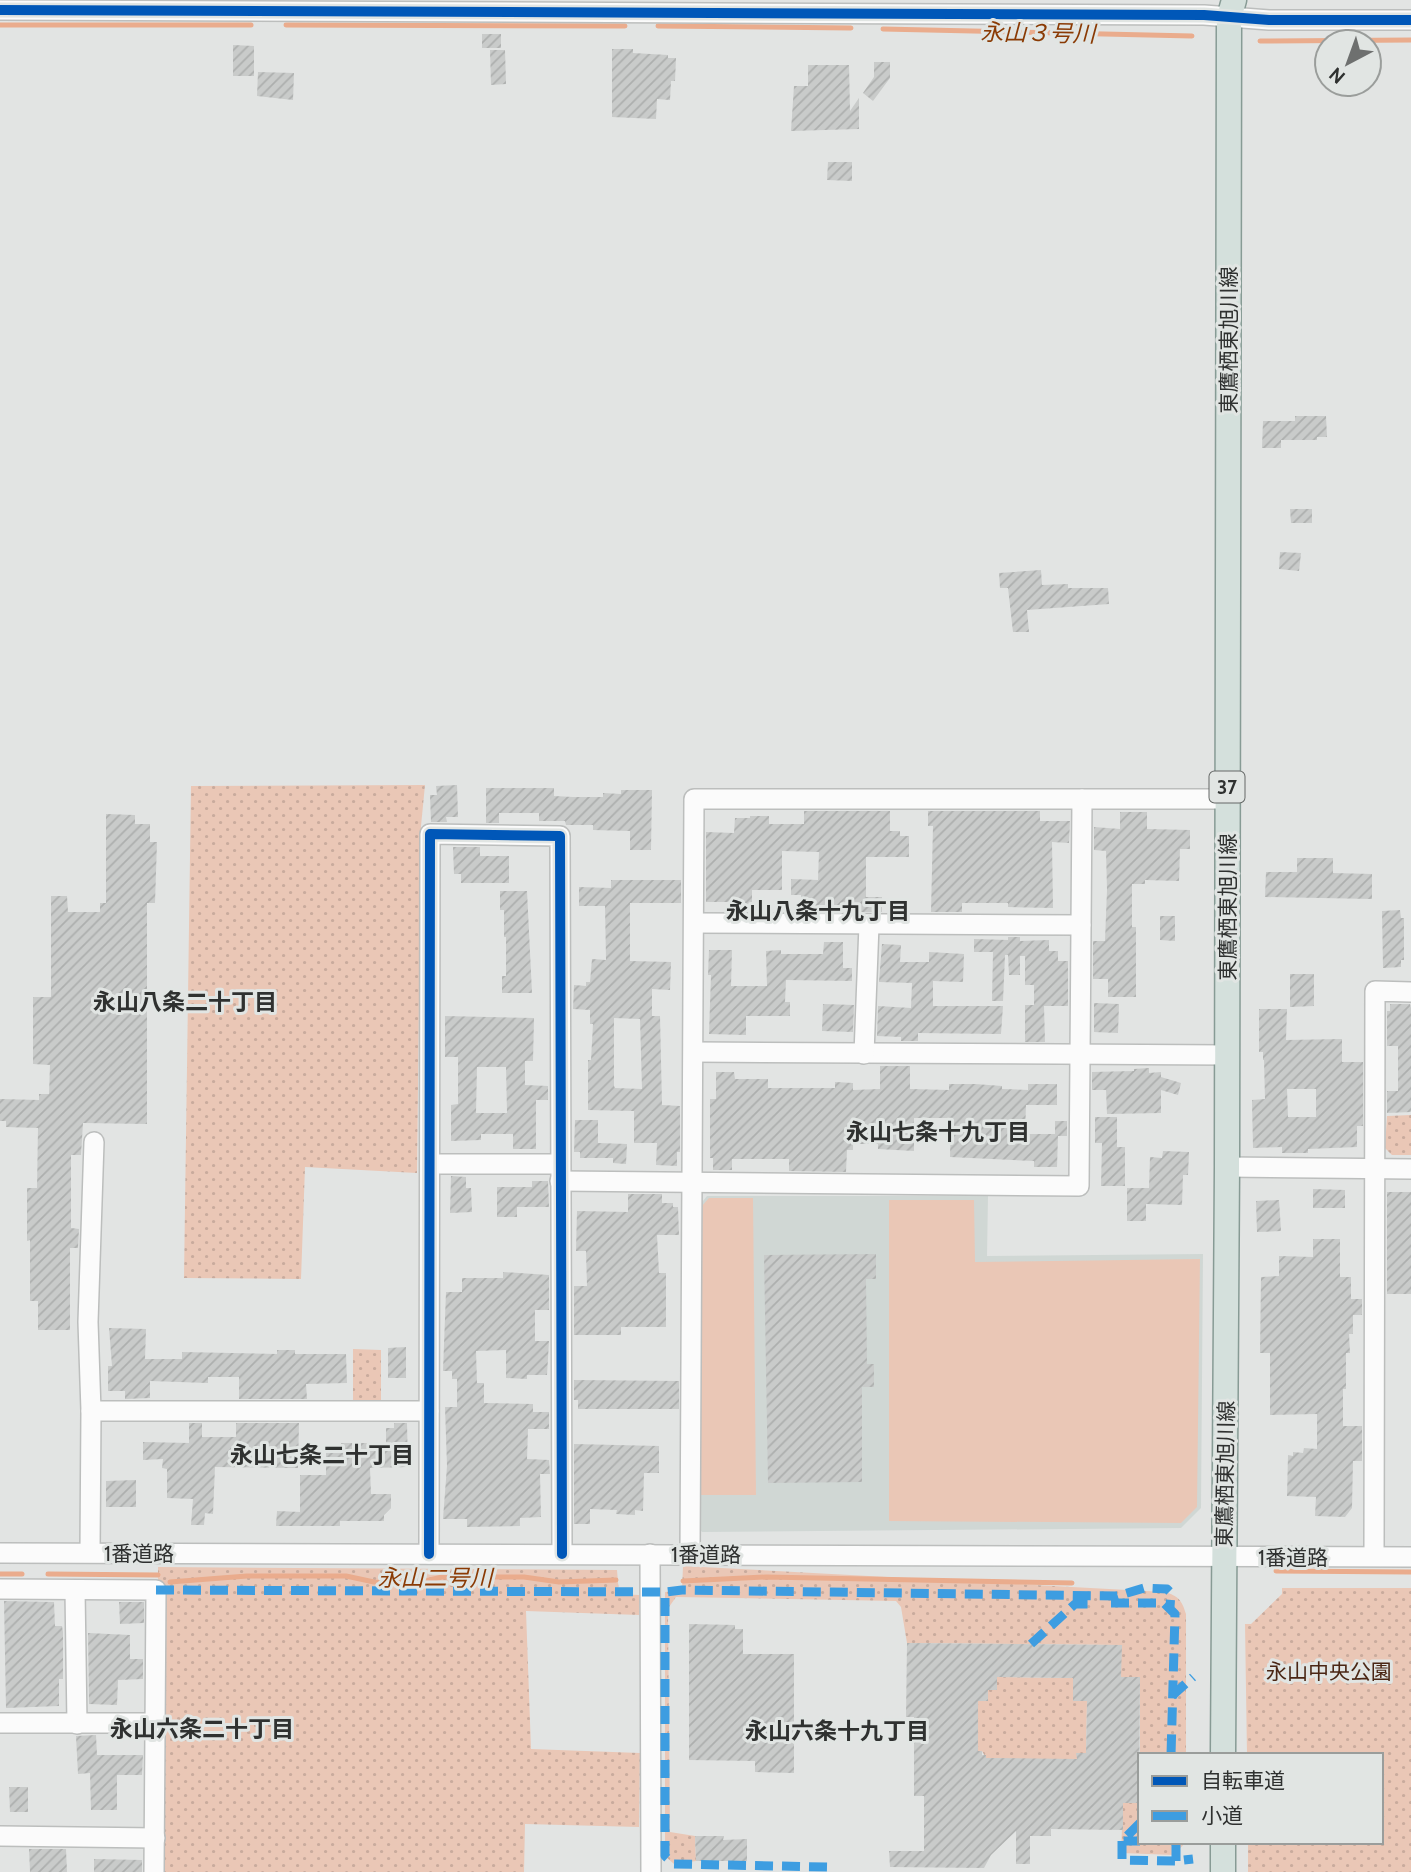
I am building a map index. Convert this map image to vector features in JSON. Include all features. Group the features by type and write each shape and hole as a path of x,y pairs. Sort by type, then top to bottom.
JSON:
{"main road":[{"name":"東鷹栖東旭川線","path":"1223,1753 1229,6"},
{"path":"1223,1844 1223,1872"}],"street":[{"path":"0,10 1191,15 1229,6 1411,20"},
{"path":"690,1554 694,799 1227,799"},
{"path":"430,1164 693,1183 1079,1186 1082,799"},
{"path":"429,1555 430,834 561,836 562,1554"},
{"path":"694,923 1081,925"},
{"path":"864,1054 869,925"},
{"path":"1374,1556 1375,991 1411,992"},
{"path":"694,1052 1227,1055"},
{"path":"90,1552 91,1411 88,1322 94,1142"},
{"path":"1227,1167 1411,1168"},
{"path":"91,1411 429,1411"},
{"name":"1番道路","path":"0,1553 1411,1558"},
{"path":"650,1554 651,1872"},
{"path":"0,1589 156,1590 154,1872"},
{"path":"75,1590 77,1724"},
{"path":"0,1723 155,1723"},
{"path":"0,1836 155,1838"}],"shaded area":[{"path":"707,1196 988,1196 987,1256 1203,1254 1201,1508 1181,1528 702,1532 697,1526 699,1206"}],"green space":[{"path":"425,785 421,826 417,1173 305,1167 301,1279 184,1278 191,786"},
{"path":"1411,1115 1411,1155 1392,1155 1385,1148 1387,1116"},
{"path":"709,1198 753,1198 756,1495 699,1495 701,1207"},
{"path":"889,1200 974,1200 975,1262 1200,1259 1197,1507 1181,1523 889,1521"},
{"path":"353,1349 381,1350 381,1401 353,1400"},
{"path":"683,1566 1165,1592 1179,1599 1186,1614 1186,1753 1140,1753 1140,1677 1121,1677 1121,1645 907,1643 901,1607 896,1601 676,1597 668,1614 670,1832 695,1836 696,1861 674,1864 665,1856 665,1592 682,1590"},
{"path":"158,1567 617,1570 619,1594 639,1595 639,1615 526,1611 531,1749 640,1753 639,1827 525,1824 524,1872 157,1872"},
{"name":"永山中央公園","path":"1282,1588 1411,1588 1411,1872 1248,1872 1248,1844 1383,1844 1383,1753 1247,1753 1245,1624 1251,1624 1282,1594"},
{"path":"997,1677 1073,1678 1073,1700 1087,1701 1086,1753 1077,1753 1077,1762 986,1758 982,1751 978,1751 978,1701 988,1701 988,1690"},
{"path":"1123,1803 1138,1803 1138,1844 1184,1844 1174,1855 1121,1853"}],"building":[{"path":"482,34 501,34 501,48 482,48"},
{"path":"233,45 254,46 254,76 233,76"},
{"path":"612,49 633,49 633,53 676,58 675,81 671,81 670,100 657,99 656,119 612,117"},
{"path":"490,50 505,50 506,84 491,85"},
{"path":"874,62 890,62 890,78 873,101 863,93 874,77"},
{"path":"808,65 849,65 850,111 859,98 859,129 791,131 794,86 808,86"},
{"path":"258,72 294,73 293,100 257,96"},
{"path":"828,162 852,162 852,181 827,180"},
{"path":"1295,416 1326,416 1327,437 1317,437 1317,440 1281,440 1281,448 1262,448 1263,421 1295,421"},
{"path":"1290,509 1312,509 1312,523 1291,523"},
{"path":"1280,552 1301,553 1299,571 1279,569"},
{"path":"1041,570 1042,585 1068,584 1068,588 1108,588 1109,604 1027,610 1029,632 1013,632 1008,588 1000,588 999,573"},
{"path":"457,785 458,817 446,817 447,822 431,822 430,795 437,795 436,786"},
{"path":"486,788 554,788 554,796 573,797 603,797 603,793 621,794 621,790 652,790 651,850 630,850 630,831 593,830 593,825 539,821 539,813 499,813 499,823 486,823"},
{"path":"804,811 890,811 890,831 900,831 900,836 909,836 909,857 866,857 866,897 882,897 882,912 847,912 847,907 801,905 801,895 791,895 791,879 818,880 819,852 782,851 782,890 752,890 752,909 733,909 733,902 706,902 706,832 734,833 735,818 750,816 769,816 769,824 804,824"},
{"path":"928,811 1040,811 1040,821 1070,821 1069,843 1052,842 1053,908 1008,907 1008,903 962,903 962,912 931,912 933,826 928,826"},
{"path":"1120,812 1147,812 1147,829 1190,830 1190,849 1180,849 1179,881 1145,880 1145,884 1132,884 1132,927 1136,927 1136,997 1108,997 1108,979 1093,979 1093,941 1105,941 1107,890 1106,851 1094,850 1094,827 1120,829"},
{"path":"106,814 135,815 135,824 150,824 150,842 157,842 155,903 147,903 147,1124 83,1123 81,1155 71,1155 71,1228 79,1229 78,1248 70,1248 70,1330 38,1330 38,1301 30,1301 27,1188 37,1188 38,1128 6,1127 6,1121 0,1121 0,1099 39,1100 39,1094 49,1094 50,1065 33,1064 33,997 51,997 51,896 67,896 68,912 100,912 100,903 106,903"},
{"path":"453,847 480,847 480,856 509,856 509,883 461,883 461,874 454,874"},
{"path":"1297,858 1333,858 1333,873 1372,874 1372,899 1265,897 1266,872 1297,872"},
{"path":"611,880 681,880 681,903 630,903 630,961 671,962 670,990 652,989 652,1016 660,1016 662,1105 680,1106 680,1152 677,1152 677,1166 656,1165 657,1143 634,1143 634,1111 588,1110 588,1060 591,1060 593,1024 590,1024 590,1010 573,1009 574,985 586,986 586,982 590,982 592,959 606,960 605,906 579,906 579,887 611,888","holes":["614,1018 640,1019 642,1089 615,1088"]},
{"path":"500,891 527,891 532,993 502,993 502,976 506,976 506,937 504,910 500,910"},
{"path":"1400,910 1401,918 1404,918 1404,960 1401,960 1401,967 1383,968 1382,911"},
{"path":"1160,916 1175,916 1175,941 1160,940"},
{"path":"1008,937 1020,937 1020,941 1049,940 1049,951 1058,951 1058,961 1068,961 1068,1006 1044,1006 1045,1042 1025,1042 1025,1005 1034,1005 1034,985 1025,985 1025,956 1020,956 1020,975 1009,975 1008,955 1005,955 1003,1001 992,1001 993,952 974,952 974,939 1008,940"},
{"path":"824,942 843,942 843,968 852,968 852,981 786,980 785,1002 790,1002 790,1016 746,1016 746,1035 709,1034 709,950 732,950 731,986 767,986 766,951 781,950 781,954 823,954"},
{"path":"882,944 901,945 900,962 929,962 929,952 964,954 963,982 933,981 933,1006 1003,1006 1001,1034 918,1033 918,1041 877,1036 878,1006 911,1008 912,983 879,982"},
{"path":"1290,974 1314,974 1314,1006 1290,1007"},
{"path":"1094,1003 1119,1004 1118,1033 1094,1032"},
{"path":"823,1004 854,1005 853,1032 822,1031"},
{"path":"1390,1004 1410,1004 1411,1008 1411,1112 1387,1113 1387,1091 1398,1091 1398,1046 1387,1046 1387,1011 1390,1011"},
{"path":"1259,1009 1287,1009 1286,1040 1342,1039 1342,1062 1363,1062 1363,1126 1357,1126 1357,1147 1308,1149 1308,1153 1282,1153 1282,1147 1253,1148 1252,1100 1265,1099 1263,1052 1259,1052","holes":["1287,1089 1316,1089 1316,1117 1288,1117"]},
{"path":"445,1016 534,1018 533,1061 525,1061 525,1085 548,1086 548,1100 536,1100 536,1149 513,1149 513,1134 481,1134 481,1140 451,1141 451,1105 458,1104 458,1057 445,1057","holes":["477,1067 506,1067 507,1113 476,1113"]},
{"path":"880,1066 910,1066 910,1089 949,1090 949,1084 975,1084 1028,1090 1028,1084 1057,1084 1057,1105 1026,1105 1025,1134 1055,1134 1055,1121 1067,1121 1067,1136 1058,1136 1057,1167 1034,1167 1034,1161 950,1157 951,1118 914,1118 914,1151 878,1149 878,1144 853,1144 853,1150 847,1150 846,1172 789,1171 789,1159 732,1159 732,1170 713,1170 713,1158 710,1158 710,1099 716,1099 716,1072 734,1072 735,1079 768,1079 768,1088 835,1088 835,1082 853,1083 853,1090 880,1089"},
{"path":"1149,1068 1149,1073 1161,1072 1161,1077 1181,1083 1178,1095 1161,1090 1161,1113 1107,1114 1106,1090 1092,1090 1092,1072"},
{"path":"1095,1117 1117,1117 1117,1147 1125,1147 1125,1186 1101,1186 1102,1143 1095,1143"},
{"path":"575,1120 598,1120 598,1143 627,1144 626,1164 613,1163 613,1158 580,1158 580,1152 574,1152"},
{"path":"1163,1151 1189,1152 1188,1175 1183,1175 1182,1205 1146,1204 1146,1221 1127,1221 1127,1188 1149,1188 1150,1157 1162,1158"},
{"path":"451,1176 466,1177 466,1188 471,1188 472,1212 450,1213"},
{"path":"532,1181 548,1181 549,1207 517,1207 517,1217 497,1217 497,1187 532,1187"},
{"path":"1313,1189 1345,1190 1345,1208 1313,1208"},
{"path":"1387,1192 1411,1192 1411,1294 1387,1294"},
{"path":"628,1194 662,1194 662,1203 673,1203 673,1207 678,1207 679,1235 657,1235 659,1273 666,1273 666,1327 621,1327 621,1335 574,1335 574,1286 587,1286 586,1251 576,1251 577,1211 628,1212"},
{"path":"1279,1200 1281,1231 1257,1232 1256,1201"},
{"path":"1313,1239 1340,1239 1340,1277 1351,1277 1351,1299 1362,1299 1362,1315 1353,1315 1353,1334 1349,1334 1350,1353 1346,1353 1343,1426 1362,1426 1362,1461 1353,1461 1352,1508 1345,1517 1315,1516 1316,1497 1287,1496 1288,1455 1293,1456 1293,1452 1303,1453 1304,1448 1317,1449 1317,1414 1270,1415 1270,1353 1260,1353 1261,1277 1279,1276 1279,1256 1313,1257"},
{"path":"876,1254 876,1279 866,1279 867,1364 874,1364 874,1387 862,1387 862,1482 768,1483 764,1255"},
{"path":"503,1272 549,1275 549,1310 535,1310 535,1341 549,1341 547,1375 527,1375 527,1379 506,1378 506,1350 476,1351 477,1383 484,1383 484,1403 533,1404 533,1412 549,1412 549,1429 528,1429 527,1459 549,1460 550,1474 540,1474 541,1517 520,1518 520,1526 467,1527 467,1519 443,1519 447,1466 445,1407 457,1407 457,1379 452,1379 452,1371 443,1371 446,1292 462,1292 462,1278 503,1278"},
{"path":"109,1328 146,1329 145,1359 182,1359 182,1352 277,1354 277,1350 295,1350 295,1354 346,1354 347,1383 306,1384 307,1399 239,1399 239,1377 208,1377 208,1383 150,1381 150,1398 125,1399 125,1391 108,1391 108,1366 112,1366"},
{"path":"406,1347 406,1378 388,1378 388,1348"},
{"path":"574,1380 679,1381 679,1409 578,1409 578,1400 574,1400"},
{"path":"189,1423 202,1423 202,1437 236,1437 236,1423 299,1423 298,1468 215,1467 213,1514 205,1513 204,1525 191,1525 193,1499 167,1498 167,1469 162,1468 163,1459 143,1460 143,1442 189,1443"},
{"path":"394,1423 407,1423 408,1467 370,1468 371,1494 391,1494 391,1508 384,1515 384,1521 340,1521 340,1526 276,1526 277,1511 300,1512 300,1475 326,1475 326,1446 341,1446 341,1443 386,1443 386,1428 394,1428"},
{"path":"574,1444 659,1446 659,1473 644,1473 643,1511 635,1510 635,1515 616,1514 617,1510 590,1509 590,1524 574,1524"},
{"path":"136,1480 136,1507 106,1507 106,1481"},
{"path":"4,1601 54,1602 55,1626 62,1626 63,1632 63,1679 59,1679 59,1706 6,1708"},
{"path":"119,1602 144,1602 144,1623 120,1624"},
{"path":"689,1624 735,1625 735,1629 743,1629 743,1654 794,1654 794,1773 755,1772 755,1761 689,1760"},
{"path":"88,1633 130,1635 130,1659 143,1659 143,1679 118,1680 117,1705 89,1704"},
{"path":"907,1643 1122,1645 1121,1677 1140,1677 1138,1803 1123,1803 1123,1830 1051,1829 1051,1836 1030,1836 1030,1864 1016,1864 1016,1831 991,1855 984,1868 890,1867 889,1851 924,1851 924,1796 914,1796 914,1717 906,1717","holes":["997,1677 1073,1678 1073,1701 1087,1701 1086,1753 1076,1753 1077,1759 986,1758 982,1751 978,1751 978,1701 988,1701 988,1690 997,1690"]},
{"path":"96,1735 97,1755 143,1755 142,1775 117,1775 117,1810 91,1810 90,1773 78,1774 76,1736"},
{"path":"9,1787 28,1787 28,1812 10,1812"},
{"path":"695,1836 724,1836 723,1840 747,1839 747,1861 696,1861"},
{"path":"29,1849 66,1849 67,1872 30,1872"},
{"path":"94,1859 142,1860 142,1872 94,1872"}],"waterway":[{"name":"永山３号川","path":"0,25 251,25"},
{"name":"永山３号川","path":"286,25 625,26"},
{"name":"永山３号川","path":"658,26 851,28"},
{"name":"永山３号川","path":"883,29 1192,36"},
{"name":"永山３号川","path":"1260,41 1411,40"},
{"name":"永山二号川","path":"1276,1571 1411,1572"},
{"name":"永山二号川","path":"0,1574 22,1574"},
{"name":"永山二号川","path":"48,1574 158,1575"},
{"name":"永山二号川","path":"170,1582 247,1576 346,1576 374,1582 417,1583 442,1577 524,1577 559,1582 616,1580"},
{"name":"永山二号川","path":"683,1581 766,1577 1072,1583"}],"marked path":[{"path":"827,1867 674,1864 665,1856 665,1592 682,1590 1117,1596 1144,1588 1167,1589 1171,1593 1170,1607"},
{"path":"156,1590 665,1592"},
{"path":"1111,1603 1164,1603 1175,1614 1171,1753"},
{"path":"1031,1644 1075,1604 1090,1604"},
{"path":"1172,1696 1193,1677"},
{"path":"1138,1825 1122,1841 1138,1841"},
{"path":"1122,1841 1122,1860 1193,1859"},
{"path":"1176,1844 1176,1861"}],"cycle path":[{"path":"0,10 1204,15 1269,20 1411,20"},
{"path":"429,1554 430,834 560,836 562,1554"}],"district":[{"name":"永山八条十九丁目","path":"818,911"},
{"name":"永山八条二十丁目","path":"185,1002"},
{"name":"永山七条十九丁目","path":"938,1132"},
{"name":"永山七条二十丁目","path":"322,1455"},
{"name":"永山六条二十丁目","path":"202,1729"},
{"name":"永山六条十九丁目","path":"837,1731"}]}
